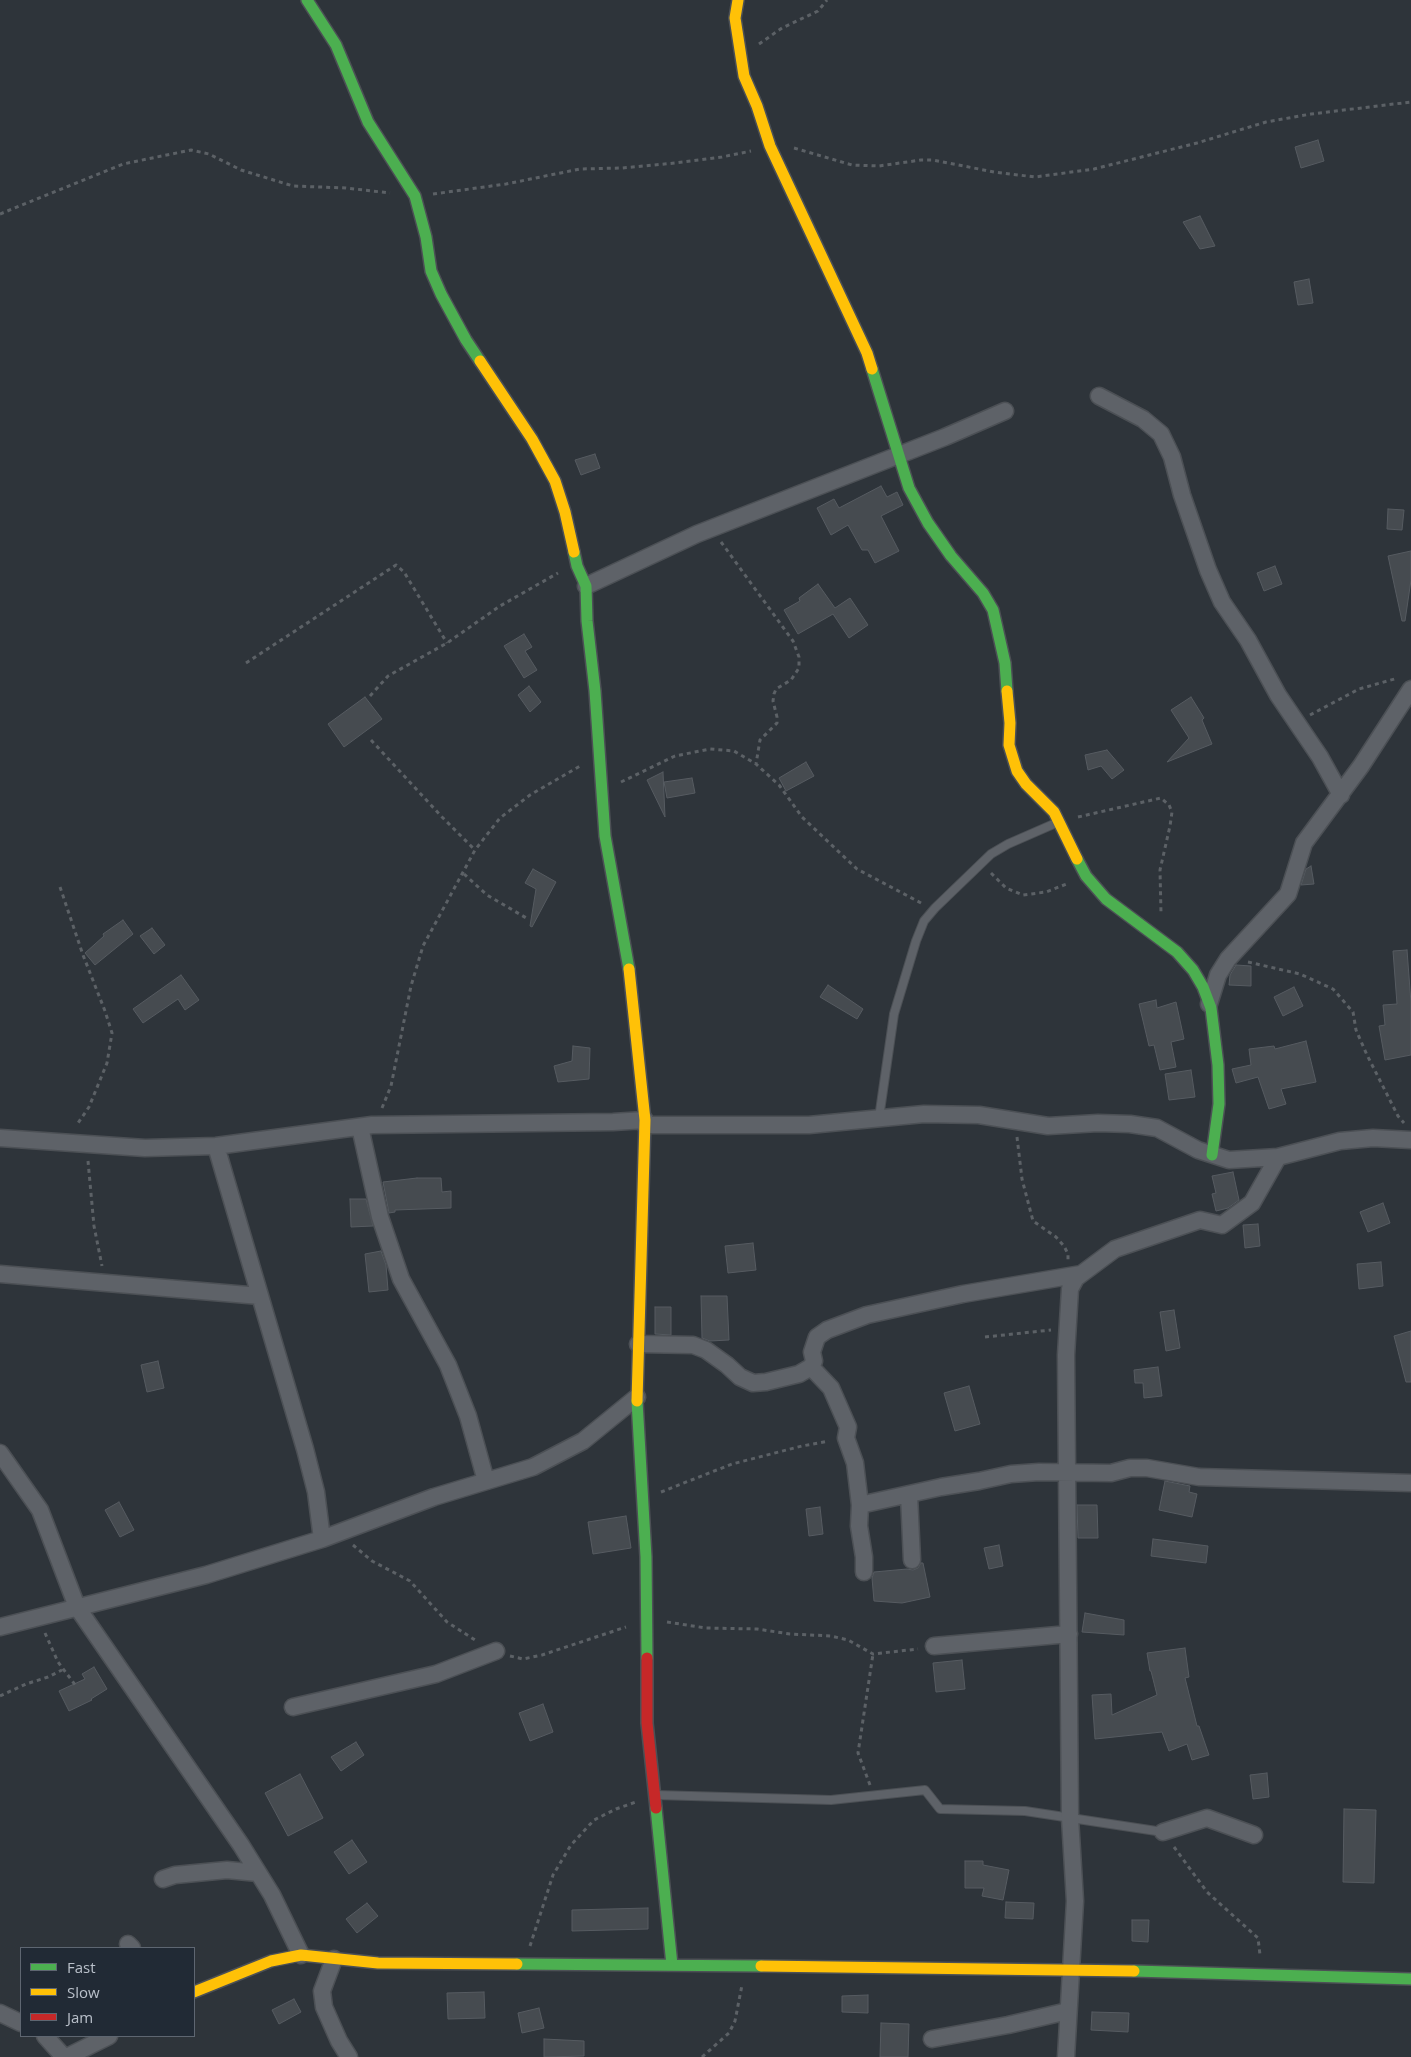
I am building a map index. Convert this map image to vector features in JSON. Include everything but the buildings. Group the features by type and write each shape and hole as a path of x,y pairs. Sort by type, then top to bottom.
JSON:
{"street":[{"path":"307,0 336,45 368,122 415,196 426,237 431,271 441,294 466,340 532,439 555,482 565,512 577,566 586,586 587,621 595,692 605,836 629,970 645,1122 637,1397 646,1557 647,1722 672,1964"},
{"path":"738,0 735,18 744,76 757,106 770,146 867,353 909,488 928,523 951,556 983,594 993,610 1005,663 1010,723 1009,745 1017,771 1054,812 1086,876 1106,899 1164,941 1193,970 1203,987 1209,1004 1218,1065 1220,1104 1212,1155"},
{"path":"1099,396 1143,419 1161,434 1172,457 1182,495 1208,570 1222,602 1248,640 1278,695 1320,757 1341,795"},
{"path":"586,586 716,527 945,437 1005,411"},
{"path":"1209,1004 1218,975 1228,959 1288,894 1304,843 1341,795 1407,683"},
{"path":"0,1138 145,1148 216,1146 366,1126 613,1122 809,1125 924,1114 979,1115 1048,1126 1098,1123 1130,1124 1157,1128 1198,1150 1230,1160 1278,1157 1340,1141 1373,1138 1411,1140"},
{"path":"366,1126 380,1217 401,1279 448,1365 468,1416 486,1481"},
{"path":"216,1146 330,1537"},
{"path":"638,1344 693,1344 706,1350 740,1377 753,1383 766,1382 799,1374 811,1367 814,1361 812,1352 817,1337 827,1330 867,1315 963,1294 1075,1275 1115,1248 1200,1220 1222,1225 1252,1203 1278,1157"},
{"path":"0,1274 260,1296"},
{"path":"1066,2057 1075,1901 1070,1818 1067,1329 1070,1289 1076,1278 1075,1275"},
{"path":"811,1367 831,1388 848,1427 846,1438 855,1463 860,1505 859,1526 864,1557 864,1572"},
{"path":"0,1627 206,1575 330,1537 434,1497 533,1467 583,1440 637,1397"},
{"path":"0,1453 40,1510 77,1607 241,1846 272,1895 301,1956"},
{"path":"860,1505 1011,1474 1040,1472 1068,1474 1111,1473 1130,1468 1147,1468 1199,1477 1411,1483"},
{"path":"909,1495 912,1560"},
{"path":"934,1646 1069,1634"},
{"path":"293,1707 436,1674 496,1651"},
{"path":"1163,1832 1208,1818 1254,1835"},
{"path":"163,1879 175,1875 227,1870 258,1873"},
{"path":"195,1992 271,1961 301,1956 378,1962 1070,1969 1411,1979"},
{"path":"334,1958 322,1991 324,2007 348,2057"},
{"path":"932,2039 1008,2026 1068,2011"},
{"path":"0,2012 20,2022"},
{"path":"46,2037 66,2057 107,2037"}],"lane":[{"path":"879,1118 894,1014 924,921 982,863 1008,844 1059,822"},
{"path":"654,1795 831,1800 873,1794 925,1790 940,1809 1025,1811 1163,1832"}],"path":[{"path":"740,57 782,28 818,11 827,0"},
{"path":"0,214 123,164 191,150 209,154 241,170 293,186 346,188 415,196 506,184 580,169 622,168 722,157 770,146 789,147 852,164 879,166 933,160 994,172 1035,177 1094,169 1266,122 1311,114 1411,102"},
{"path":"716,527 720,540 793,641 799,657 799,668 791,680 776,689 773,701 777,717 776,723 760,740 756,764"},
{"path":"246,663 396,565 404,572 447,643"},
{"path":"370,696 388,676 447,643 500,606 549,576 577,566"},
{"path":"1297,723 1359,689 1407,683"},
{"path":"371,740 475,850"},
{"path":"601,786 613,785 629,779 675,756 710,749 734,751 756,764 779,785 802,817 857,869 924,904"},
{"path":"366,1126 386,1103 411,986 423,946 442,908 464,874 475,850 500,818 522,801 566,773 599,756"},
{"path":"1059,822 1161,798 1169,805 1172,812 1160,870 1159,906 1164,941"},
{"path":"982,863 1006,888 1023,895 1046,892 1086,876"},
{"path":"464,874 487,895 528,919"},
{"path":"60,887 83,956 106,1011 112,1033 107,1063 89,1107 82,1120 62,1142"},
{"path":"1228,959 1263,964 1300,974 1333,989 1353,1012 1356,1030 1366,1055 1404,1124"},
{"path":"1015,1121 1022,1179 1034,1221 1056,1237 1064,1246 1075,1275"},
{"path":"87,1145 89,1192 102,1261 102,1282"},
{"path":"985,1336 1067,1329"},
{"path":"642,1499 732,1464 802,1446 846,1438"},
{"path":"330,1537 410,1581 447,1622 496,1651 515,1658 530,1658 646,1622 831,1636 848,1640 873,1654 906,1652 934,1646"},
{"path":"38,1617 62,1670 76,1686"},
{"path":"873,1654 858,1753 873,1794"},
{"path":"0,1696 62,1670"},
{"path":"525,1964 533,1934 554,1875 571,1845 594,1820 616,1809 654,1795"},
{"path":"1163,1832 1207,1892 1258,1938 1262,1974"},
{"path":"702,2057 728,2033 735,2021 745,1965"}],"traffic: fast":[{"path":"307,0 336,45 368,122 415,196 426,237 431,271 466,340 480,361"},
{"path":"872,369 909,488 928,523 951,556 983,593 993,610 1005,663 1007,691"},
{"path":"574,552 577,566 586,586 587,621 595,691 605,836 629,969"},
{"path":"1077,859 1086,876 1106,899 1177,952 1193,970 1203,987 1211,1008 1218,1065 1219,1104 1212,1155"},
{"path":"637,1401 646,1557 647,1658"},
{"path":"656,1808 672,1965"},
{"path":"517,1964 761,1966"},
{"path":"1134,1971 1411,1979"}],"traffic: slow":[{"path":"738,0 735,18 744,76 757,106 770,146 867,353 872,369"},
{"path":"480,361 532,439 555,481 565,512 574,552"},
{"path":"1007,691 1010,723 1009,745 1017,771 1026,784 1054,812 1077,859"},
{"path":"629,969 645,1120 637,1401"},
{"path":"195,1992 271,1961 301,1955 378,1963 517,1964"},
{"path":"761,1966 1134,1971"}],"traffic: jam":[{"path":"647,1658 647,1723 656,1808"}]}
